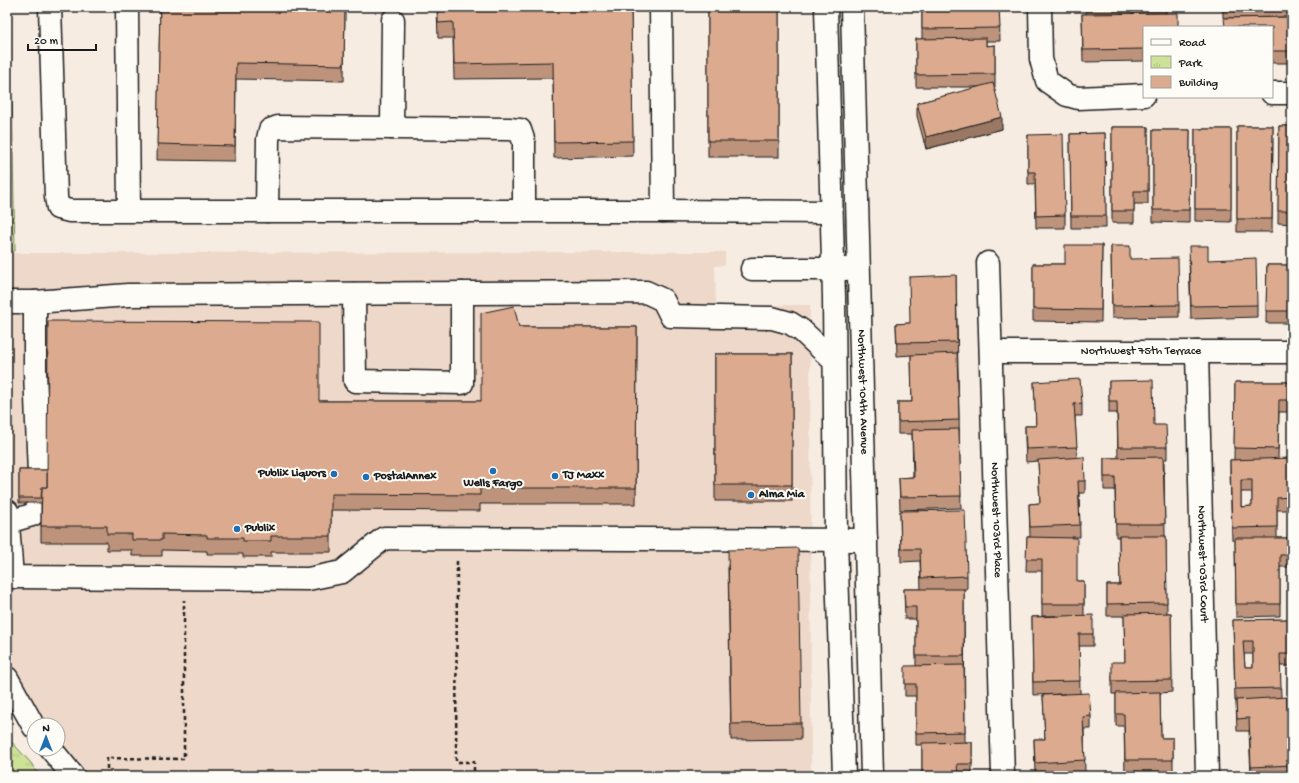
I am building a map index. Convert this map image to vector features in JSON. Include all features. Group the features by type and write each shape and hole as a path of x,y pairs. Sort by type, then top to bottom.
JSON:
{"street":[{"path":"50,7 56,197 58,208 70,211 524,210 831,212"},
{"path":"127,7 129,210"},
{"path":"661,7 663,211"},
{"path":"826,7 834,361 836,540 844,776"},
{"name":"Northwest 104th Avenue","path":"852,7 860,268 872,776"},
{"path":"1040,7 1041,58 1047,81 1067,95 1078,98 1143,95"},
{"path":"392,128 393,20"},
{"path":"1273,93 1292,93"},
{"path":"267,211 268,139 270,130 278,127 509,128 520,130 524,142 524,210"},
{"name":"Northwest 103rd Place","path":"988,263 1003,776"},
{"path":"752,269 860,268"},
{"path":"7,302 35,302 128,295 646,292 663,300 671,316 772,318 790,323 801,330 834,361"},
{"path":"354,294 355,381 462,383 462,293"},
{"path":"35,302 35,371 39,474"},
{"name":"Northwest 75th Terrace","path":"991,352 1292,352"},
{"name":"Northwest 103rd Court","path":"1197,352 1207,776"},
{"path":"38,503 37,511 32,515 8,516 12,577 308,579 342,572 384,538 866,540"},
{"path":"7,678 28,717"},
{"path":"58,757 73,776"}],"path":[{"path":"457,538 456,762 474,762 474,776"},
{"path":"107,776 107,758 184,759 184,593"}],"shaded area":[{"path":"725,252 725,265 715,266 716,305 810,305 811,776 57,776 44,757 66,757 66,717 26,717 26,731 7,704 7,253"}],"green space":[{"path":"7,7 10,7 15,251 7,251"},
{"path":"7,737 31,763 39,776 7,776"}],"building":[{"path":"160,7 345,7 344,65 236,63 235,146 157,144"},
{"path":"438,7 631,7 633,141 554,142 553,62 454,64 453,22 438,23"},
{"path":"708,7 779,7 779,141 708,141"},
{"path":"922,7 999,7 1000,28 922,29"},
{"path":"1178,13 1178,26 1143,26 1143,49 1083,50 1082,14"},
{"path":"1292,17 1292,51 1273,51 1273,26 1225,26 1224,18"},
{"path":"986,38 986,46 995,45 995,74 916,75 916,39"},
{"path":"993,83 1002,117 926,137 917,103"},
{"path":"1237,126 1273,126 1272,219 1237,219"},
{"path":"1279,126 1292,126 1292,211 1278,211"},
{"path":"1112,127 1148,127 1148,191 1134,191 1134,211 1112,211"},
{"path":"1195,129 1231,129 1231,209 1195,209"},
{"path":"1153,130 1190,130 1189,210 1153,210"},
{"path":"1105,133 1106,216 1071,216 1070,134"},
{"path":"1063,134 1065,215 1036,216 1035,172 1028,172 1028,135"},
{"path":"1065,245 1102,245 1101,310 1033,309 1033,264 1065,264"},
{"path":"1111,246 1130,246 1130,259 1178,258 1179,305 1112,306"},
{"path":"1189,246 1208,246 1208,260 1256,258 1257,305 1191,306"},
{"path":"1267,265 1292,265 1292,311 1266,311"},
{"path":"956,275 957,342 897,343 896,324 910,323 909,277"},
{"path":"514,306 519,327 637,327 636,488 480,488 480,495 331,494 331,536 271,536 271,541 243,541 243,538 207,538 207,535 162,534 162,540 132,540 132,534 107,534 107,526 41,526 42,487 47,487 48,321 319,322 319,401 481,401 481,313"},
{"path":"957,353 959,420 898,422 898,402 912,402 911,355"},
{"path":"715,354 792,354 792,485 715,485"},
{"path":"1080,379 1082,403 1074,404 1077,447 1026,449 1025,426 1036,426 1034,382"},
{"path":"1153,380 1154,425 1166,425 1167,447 1118,447 1117,401 1109,401 1109,381"},
{"path":"1235,382 1290,382 1290,400 1279,400 1278,449 1234,448"},
{"path":"959,429 961,496 900,497 899,478 914,477 912,430"},
{"path":"1084,457 1085,481 1078,481 1080,525 1030,527 1029,504 1040,503 1038,460"},
{"path":"1163,457 1165,524 1116,524 1115,477 1104,477 1104,458"},
{"path":"1292,458 1292,497 1277,498 1277,527 1232,528 1230,460","holes":["1241,480 1252,480 1252,506 1241,507"]},
{"path":"19,470 47,470 47,487 42,487 41,498 19,498"},
{"path":"965,510 967,576 921,578 920,549 901,549 900,511"},
{"path":"1119,536 1166,536 1167,603 1107,604 1107,585 1120,585"},
{"path":"1027,537 1077,538 1077,581 1084,581 1084,604 1042,604 1042,559 1026,559"},
{"path":"1235,538 1292,538 1292,555 1280,555 1280,604 1236,604"},
{"path":"798,548 801,723 731,724 728,550"},
{"path":"904,589 964,589 964,656 916,656 916,607 905,607"},
{"path":"1171,613 1172,680 1112,681 1112,662 1125,662 1124,614"},
{"path":"1093,615 1093,634 1079,634 1080,681 1033,682 1032,617"},
{"path":"1292,619 1292,654 1280,654 1281,688 1235,689 1233,620","holes":["1243,641 1253,641 1253,667 1245,667"]},
{"path":"964,665 965,732 916,733 916,684 905,684 905,666"},
{"path":"1160,692 1161,738 1173,738 1173,760 1125,760 1124,714 1116,714 1116,693"},
{"path":"1089,693 1091,716 1083,717 1085,760 1035,763 1034,739 1045,739 1043,695"},
{"path":"1287,697 1289,743 1292,743 1292,765 1251,767 1249,718 1237,719 1236,700"},
{"path":"972,742 972,764 957,764 958,776 922,776 922,743"}],"place":[{"name":"Wells Fargo","path":"493,471"},
{"name":"Publix Liquors","path":"334,474"},
{"name":"TJ Maxx","path":"555,476"},
{"name":"PostalAnnex","path":"366,477"},
{"name":"Alma Mia","path":"751,495"},
{"name":"Publix","path":"237,529"}]}
